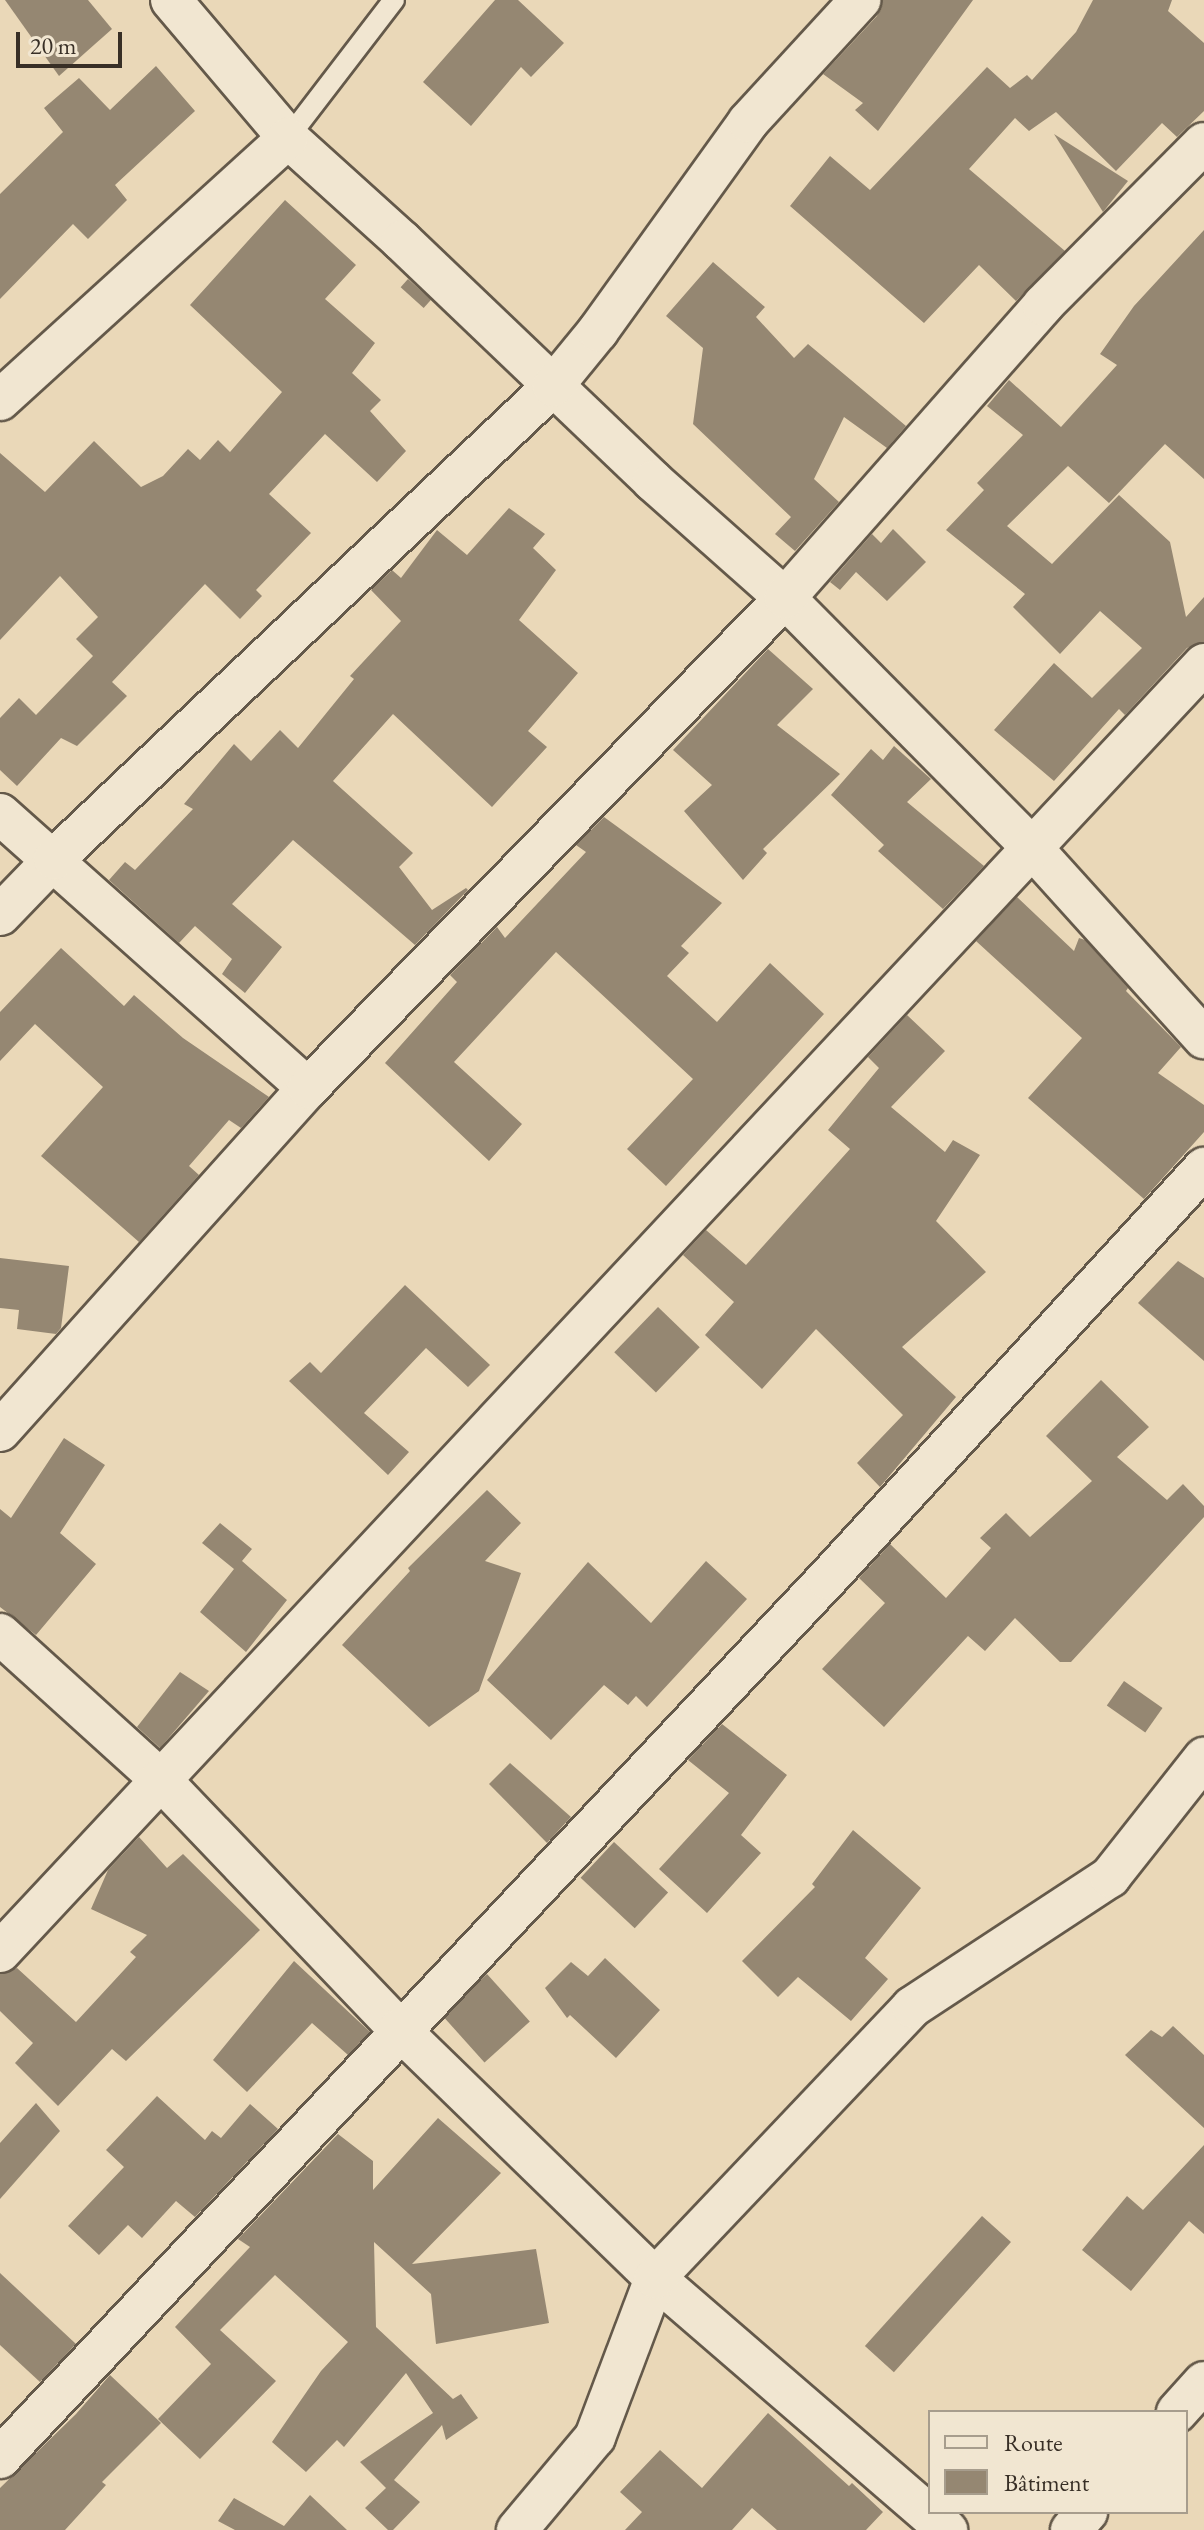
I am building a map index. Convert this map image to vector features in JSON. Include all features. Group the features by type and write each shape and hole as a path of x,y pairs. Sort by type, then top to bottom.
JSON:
{"street":[{"path":"171,0 288,138 785,598 1033,849 1204,1038"},
{"path":"0,915 54,859 553,386 598,331 748,122 860,0"},
{"path":"0,400 288,138"},
{"path":"0,1431 308,1088 785,598 1043,305 1204,143"},
{"path":"0,1952 1204,664"},
{"path":"0,814 308,1088"},
{"path":"0,2458 399,2029 827,1579 1204,1168"},
{"path":"0,1634 160,1779 399,2029 655,2278 928,2514"},
{"path":"517,2530 595,2437 655,2278 912,2007 1110,1877 1204,1758"},
{"path":"1179,2410 1204,2382"},
{"path":"928,2514 947,2530"},
{"path":"1071,2530 1085,2514"}],"lane":[{"path":"288,138 394,0"}],"building":[{"path":"5,0 88,0 112,29 59,76"},
{"path":"495,0 518,0 564,43 531,77 521,67 471,126 423,82"},
{"path":"882,0 973,0 878,131 855,110 863,103 823,74 877,16"},
{"path":"1093,0 1172,0 1168,11 1204,43 1204,111 1177,137 1162,123 1116,171 1056,112 1029,131 1015,118 969,169 1065,251 1016,301 979,265 924,323 790,206 830,156 870,190 987,67 1010,88 1027,75 1032,80 1076,32"},
{"path":"156,66 195,111 115,185 127,200 88,239 73,224 0,299 0,194 63,132 44,108 79,78 110,110"},
{"path":"1054,134 1128,181 1103,212"},
{"path":"285,200 356,265 325,299 375,343 352,373 381,400 370,411 406,451 377,482 325,434 269,494 311,533 256,590 262,596 240,619 205,584 112,682 127,696 77,746 61,738 17,786 0,770 0,718 19,698 36,715 93,656 76,639 98,617 60,576 0,640 0,453 45,492 94,441 141,487 163,476 188,449 200,460 218,440 230,452 282,392 190,305"},
{"path":"1204,230 1204,479 1165,444 1109,503 1068,466 1007,526 1052,564 1119,495 1170,542 1186,617 1204,597 1204,642 1187,648 1125,715 1119,709 1054,781 994,730 1054,663 1092,698 1142,648 1100,611 1060,654 1013,607 1025,594 946,530 984,490 977,483 1023,435 987,406 1009,380 1061,427 1117,365 1100,354 1134,306"},
{"path":"713,262 765,307 756,317 794,358 808,344 906,426 887,448 844,417 814,479 839,502 795,551 775,534 791,517 693,424 703,348 666,316"},
{"path":"408,279 431,300 424,308 401,287"},
{"path":"509,508 545,534 533,548 556,570 519,620 578,673 528,731 547,747 492,807 393,714 333,781 413,853 399,867 432,910 466,888 468,890 415,945 293,840 232,904 282,947 245,993 222,974 232,959 195,926 179,943 109,880 125,862 135,870 193,809 184,804 234,744 251,761 280,730 298,748 354,679 350,676 401,621 371,590 392,570 401,578 437,530 467,555"},
{"path":"893,529 926,562 887,601 856,572 840,590 830,582 872,534 881,543"},
{"path":"768,649 813,689 777,725 840,774 763,849 767,853 743,880 684,811 712,785 673,750"},
{"path":"894,746 931,779 907,802 984,866 943,909 878,851 884,845 831,795 871,749 883,760"},
{"path":"604,817 722,903 681,946 689,953 667,976 717,1022 770,963 824,1014 666,1186 627,1149 693,1079 556,952 454,1062 522,1124 489,1161 385,1063 457,982 450,975 497,927 505,938 586,852 576,845"},
{"path":"1017,897 1074,951 1079,938 1085,940 1128,988 1126,991 1181,1047 1158,1073 1204,1105 1204,1132 1144,1199 1028,1098 1082,1038 976,941"},
{"path":"61,948 124,1006 134,995 183,1038 269,1097 241,1128 229,1120 189,1166 199,1175 139,1242 41,1156 103,1087 35,1024 0,1061 0,1012"},
{"path":"907,1015 945,1051 891,1107 945,1152 953,1140 980,1155 936,1221 986,1272 902,1347 956,1397 880,1487 857,1463 903,1415 816,1329 762,1389 705,1335 734,1302 683,1255 706,1230 746,1265 850,1149 828,1130 879,1068 868,1057"},
{"path":"0,1258 69,1266 61,1328 56,1334 17,1329 19,1310 0,1308"},
{"path":"1178,1261 1204,1278 1204,1361 1138,1303"},
{"path":"405,1285 490,1365 468,1387 426,1348 364,1413 409,1452 388,1475 289,1381 310,1362 321,1373"},
{"path":"658,1307 700,1347 656,1393 614,1352"},
{"path":"1101,1380 1149,1427 1117,1457 1167,1500 1183,1484 1204,1506 1204,1517 1071,1662 1060,1662 1015,1618 985,1651 968,1636 884,1727 822,1669 885,1603 859,1578 890,1544 946,1598 991,1548 980,1538 1006,1513 1030,1537 1092,1481 1046,1436"},
{"path":"64,1438 105,1465 60,1533 96,1564 36,1635 0,1607 0,1509 11,1518"},
{"path":"487,1490 521,1523 485,1561 521,1573 479,1691 429,1727 342,1645 410,1571 408,1568"},
{"path":"220,1523 252,1549 242,1561 287,1600 246,1652 200,1612 234,1569 202,1543"},
{"path":"706,1561 747,1599 647,1707 636,1696 628,1705 604,1685 551,1740 487,1680 588,1562 651,1623"},
{"path":"180,1672 209,1691 160,1748 137,1727"},
{"path":"1124,1681 1163,1708 1145,1733 1107,1706"},
{"path":"722,1724 787,1775 741,1835 761,1853 707,1913 659,1869 729,1793 688,1760"},
{"path":"510,1763 571,1817 547,1843 489,1784"},
{"path":"853,1830 921,1888 865,1958 888,1979 851,2021 798,1977 778,1997 742,1961 815,1887 812,1884"},
{"path":"139,1837 167,1868 183,1854 260,1930 126,2061 112,2049 58,2106 15,2063 33,2043 0,2011 0,1974 17,1968 76,2022 136,1957 130,1952 147,1935 91,1909 108,1870"},
{"path":"614,1842 668,1892 635,1928 581,1878"},
{"path":"605,1958 660,2010 616,2058 570,2015 567,2018 545,1988 571,1962 588,1976"},
{"path":"294,1961 370,2032 348,2055 312,2023 247,2092 213,2060"},
{"path":"487,1974 530,2022 484,2062 442,2015"},
{"path":"1173,2026 1204,2055 1204,2128 1125,2055 1151,2030 1162,2037"},
{"path":"157,2096 205,2140 212,2131 221,2138 250,2104 278,2129 195,2217 176,2201 142,2238 128,2225 99,2255 68,2226 124,2167 106,2150"},
{"path":"36,2103 60,2131 0,2199 0,2143"},
{"path":"438,2118 501,2173 412,2264 536,2249 549,2323 436,2344 431,2294 374,2242 376,2327 453,2399 461,2394 478,2418 446,2440 442,2425 394,2480 420,2502 393,2530 388,2530 365,2508 386,2488 360,2462 433,2413 406,2373 344,2447 337,2440 306,2472 272,2442 321,2371 348,2342 275,2275 220,2330 276,2381 200,2459 158,2419 211,2364 175,2327 250,2247 238,2239 338,2134 373,2161 373,2190"},
{"path":"1204,2145 1204,2234 1189,2221 1131,2291 1082,2250 1127,2196 1143,2210"},
{"path":"982,2216 1011,2242 894,2372 865,2346"},
{"path":"0,2273 76,2344 40,2382 0,2345"},
{"path":"110,2375 161,2423 102,2482 106,2485 65,2530 0,2530 0,2488 76,2414"},
{"path":"768,2413 849,2486 852,2483 883,2512 866,2530 777,2530 752,2508 732,2530 625,2530 642,2512 620,2492 660,2450 702,2488"},
{"path":"310,2495 347,2530 235,2530 218,2521 234,2498 284,2526"}]}
